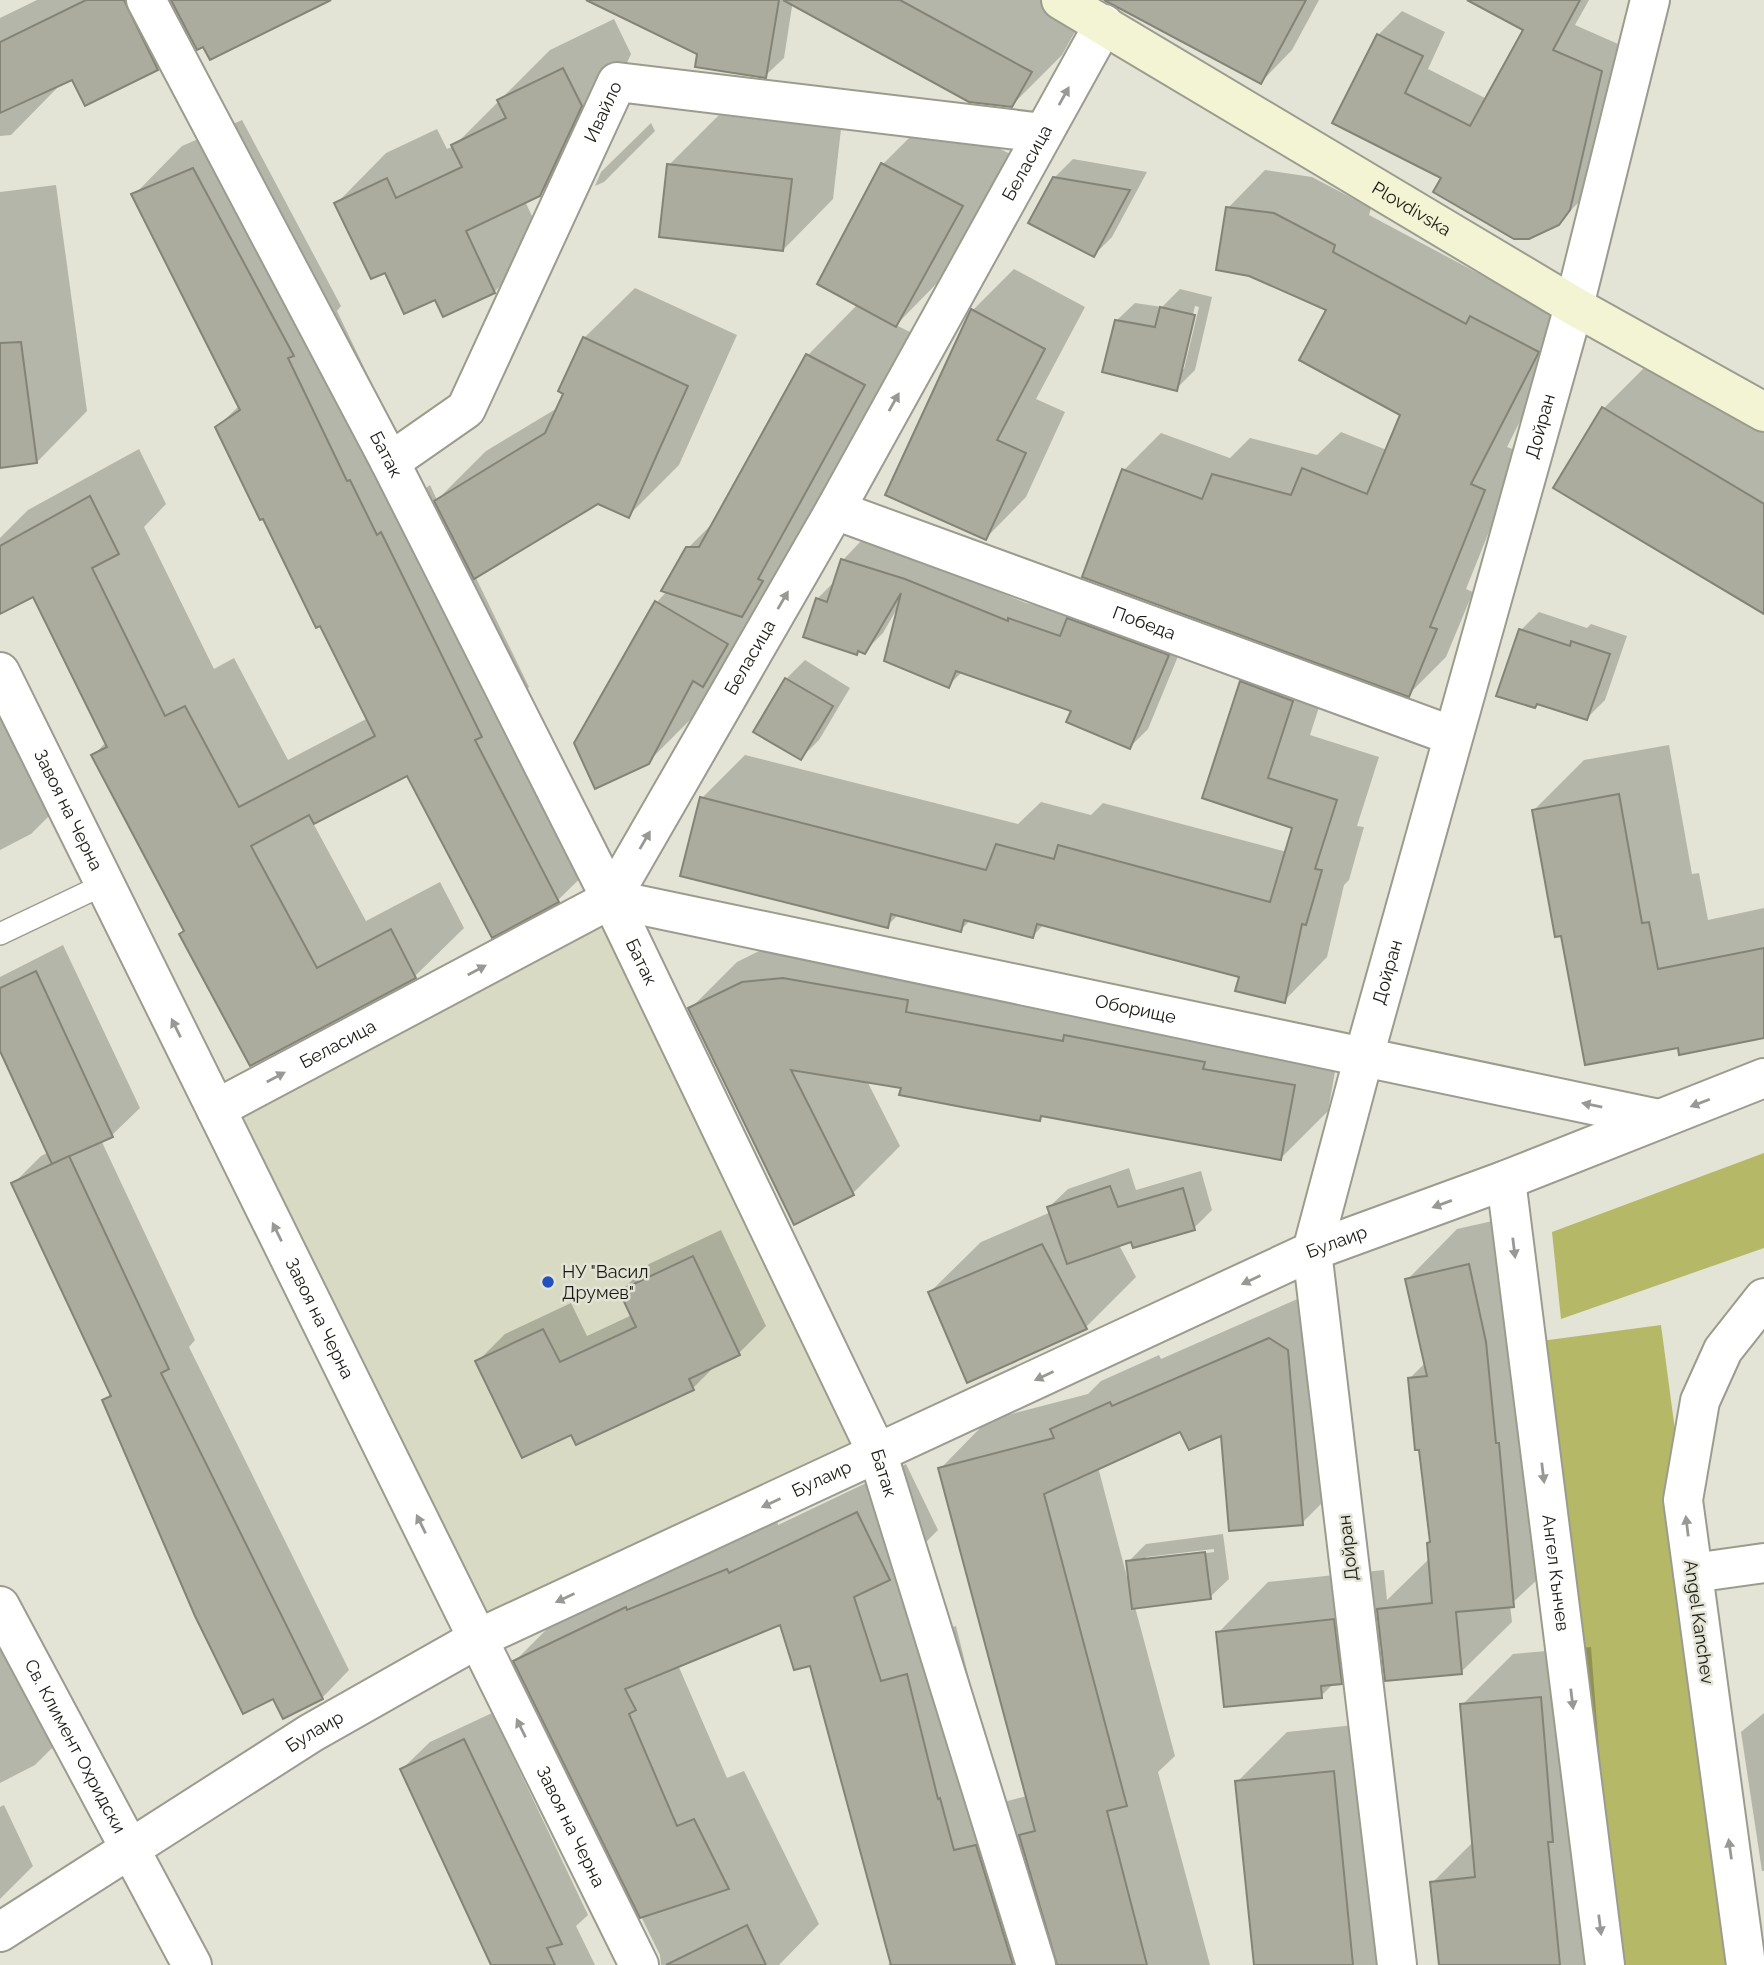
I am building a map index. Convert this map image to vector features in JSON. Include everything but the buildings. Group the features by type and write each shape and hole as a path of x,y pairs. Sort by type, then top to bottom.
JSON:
{"street":[{"name":"Батак","path":"146,0 390,462 611,899 877,1454 1036,1965"},
{"name":"Plovdivska","path":"1062,0 1574,306 1764,412"},
{"name":"Дойран","path":"1397,1965 1312,1251 1574,306 1650,0"},
{"name":"Беласица","path":"216,1109 611,899 835,510 1104,24"},
{"name":"Ивайло","path":"390,462 466,409 617,82 1043,133"},
{"name":"Победа","path":"835,510 1453,736"},
{"name":"Завоя на Черна","path":"0,672 639,1965"},
{"name":"Оборище","path":"611,899 1659,1119"},
{"name":"Булаир","path":"0,1932 311,1733 477,1639 1312,1251 1506,1180 1764,1078"},
{"name":"Ангел Кънчев","path":"1506,1180 1605,1965"},
{"name":"Angel Kanchev","path":"1746,1965 1750,1898 1693,1573 1683,1500 1700,1401 1723,1350 1764,1298"},
{"path":"1693,1573 1764,1563"},
{"name":"Св. Климент Охридски","path":"0,1606 192,1965"}],"lane":[{"path":"0,934 105,884"}],"shaded area":[{"name":"НУ \"Васил Друмев\"","path":"611,899 878,1455 477,1639 216,1109"}],"green space":[{"path":"1764,1153 1764,1248 1561,1319 1552,1232"},
{"path":"1661,1325 1746,1965 1605,1965 1526,1343"}],"place":[{"name":"НУ \"Васил Друмев\"","path":"548,1282"}]}
